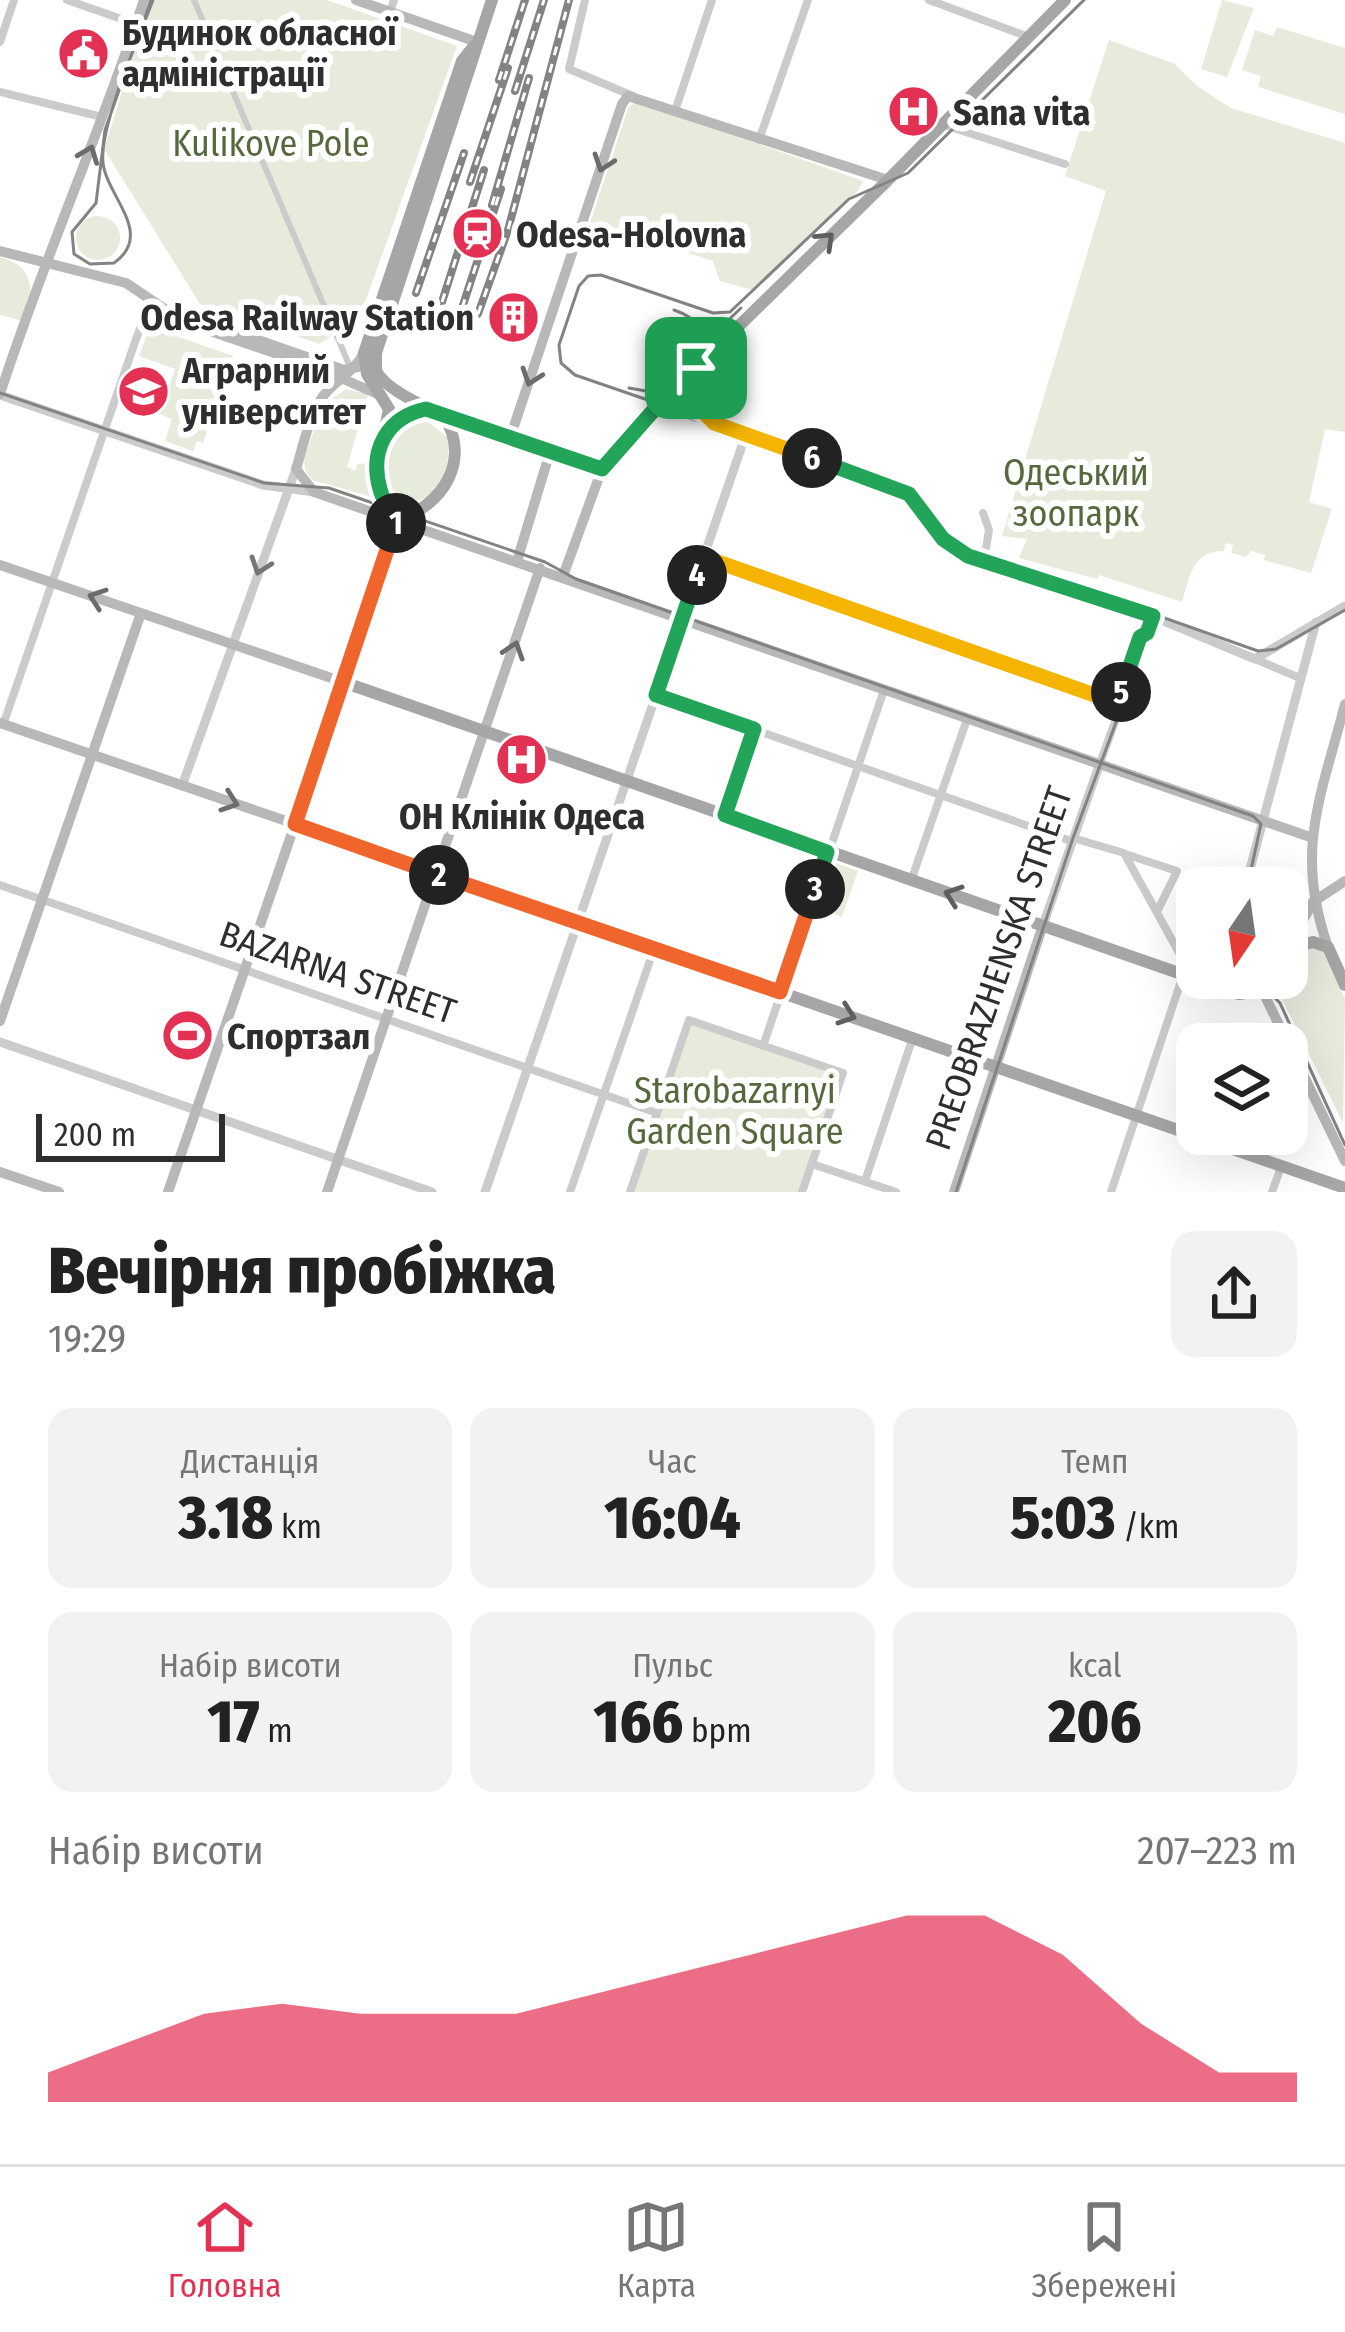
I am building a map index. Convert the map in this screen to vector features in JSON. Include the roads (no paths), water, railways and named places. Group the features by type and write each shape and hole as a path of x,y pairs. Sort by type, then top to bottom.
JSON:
{"main road":[{"path":"0,394 32,296 145,0"},
{"path":"356,0 392,6 477,42"},
{"path":"321,400 358,365 473,66 492,0"},
{"path":"563,576 602,469 658,404 1065,0"},
{"path":"511,438 626,98 634,96 888,180"},
{"path":"0,250 126,283 172,315 317,364 358,365 376,371 383,383 426,409 602,469"},
{"path":"317,364 321,400 296,469 314,492 1310,837"},
{"path":"358,365 389,409 376,469 382,495 396,521"},
{"path":"358,365 385,398"},
{"path":"388,428 403,416 426,409"},
{"path":"167,1192 396,521 430,504 452,475 456,442 443,414"},
{"path":"517,561 550,452"},
{"path":"0,565 1176,972"},
{"path":"327,1192 540,568"},
{"path":"0,1022 141,613"},
{"path":"1345,704 1310,837 1313,902 1345,985"},
{"path":"2,724 1345,1188"},
{"path":"1311,856 1319,879 1342,882"},
{"path":"1308,911 1313,902 1342,882"},
{"name":"PREOBRAZHENSKA STREET","path":"954,1192 1043,925"},
{"path":"1308,943 1328,947"},
{"path":"1272,999 1345,1161"},
{"path":"0,1172 58,1192"}],"street":[{"path":"0,42 14,0"},
{"path":"67,0 136,24"},
{"path":"194,0 358,365"},
{"path":"585,0 569,69 634,96"},
{"path":"675,111 712,0"},
{"path":"759,140 808,0"},
{"path":"929,0 1028,37"},
{"path":"0,92 103,118"},
{"path":"943,124 1065,164"},
{"path":"2,724 144,318 158,303"},
{"path":"696,368 691,399 714,423"},
{"path":"0,394 263,485 314,492"},
{"path":"658,404 909,494 943,539 968,556 1013,566 1153,616 1300,678"},
{"path":"485,1192 746,434"},
{"path":"182,786 296,469"},
{"path":"983,513 989,530 984,561"},
{"path":"704,557 1117,703"},
{"path":"1255,659 1345,606"},
{"name":"PREOBRAZHENSKA STREET","path":"1043,925 1153,616"},
{"path":"1250,867 1316,622"},
{"name":"PREOBRAZHENSKA STREET","path":"1100,763 1140,637 1147,633"},
{"path":"763,1046 884,690"},
{"path":"656,695 1071,842 1073,838 1177,872 1157,912"},
{"path":"911,881 967,719"},
{"path":"725,815 754,729"},
{"path":"1124,854 1176,951"},
{"name":"BAZARNA STREET","path":"0,885 658,1113"},
{"path":"570,1192 654,948"},
{"path":"1112,1192 1180,999"},
{"path":"630,1192 689,1020 843,1073 802,1192"},
{"path":"865,1181 913,1037"},
{"path":"0,1042 431,1192"},
{"path":"812,1164 896,1192"},
{"path":"1272,1192 1281,1166"}],"tram line":[{"path":"151,0 105,130 96,203 72,232 74,254 90,264 114,263 130,240 130,228 106,176 103,147 107,127 113,105 130,59 139,36 147,16 153,0"},
{"path":"1084,0 908,173 849,199 730,312 713,313 601,275 588,276 579,286 559,345 561,363 575,375 910,490 958,545 1258,651 1276,649 1345,610"},
{"path":"629,388 658,387 741,308"},
{"path":"674,310 688,317 700,332 695,353"},
{"path":"0,393 264,483 329,488 1253,816 1261,824 1252,867"},
{"path":"956,1192 1073,838 1150,631 1151,617 1140,605"},
{"path":"1276,999 1345,1145"}],"railway":[{"path":"499,80 525,0"},
{"path":"515,91 544,0"},
{"path":"478,314 508,230 569,0"},
{"path":"470,182 508,68"},
{"path":"492,205 529,78"},
{"path":"416,293 464,153"},
{"path":"442,302 484,170"},
{"path":"462,308 501,189"}],"place":[{"name":"Будинок обласної адміністрації","path":"83,53"},
{"name":"Sana vita","path":"914,112"},
{"name":"Odesa-Holovna","path":"477,234"},
{"name":"Odesa Railway Station","path":"513,317"},
{"name":"Аграрний університет","path":"143,391"},
{"name":"ОН Клінік Одеса","path":"522,760"},
{"name":"Спортзал","path":"188,1036"}],"park label":[{"name":"Kulikove Pole","path":"271,143"},
{"name":"Одеський зоопарк","path":"1076,492"},
{"name":"Starobazarnyi Garden Square","path":"735,1110"}]}
